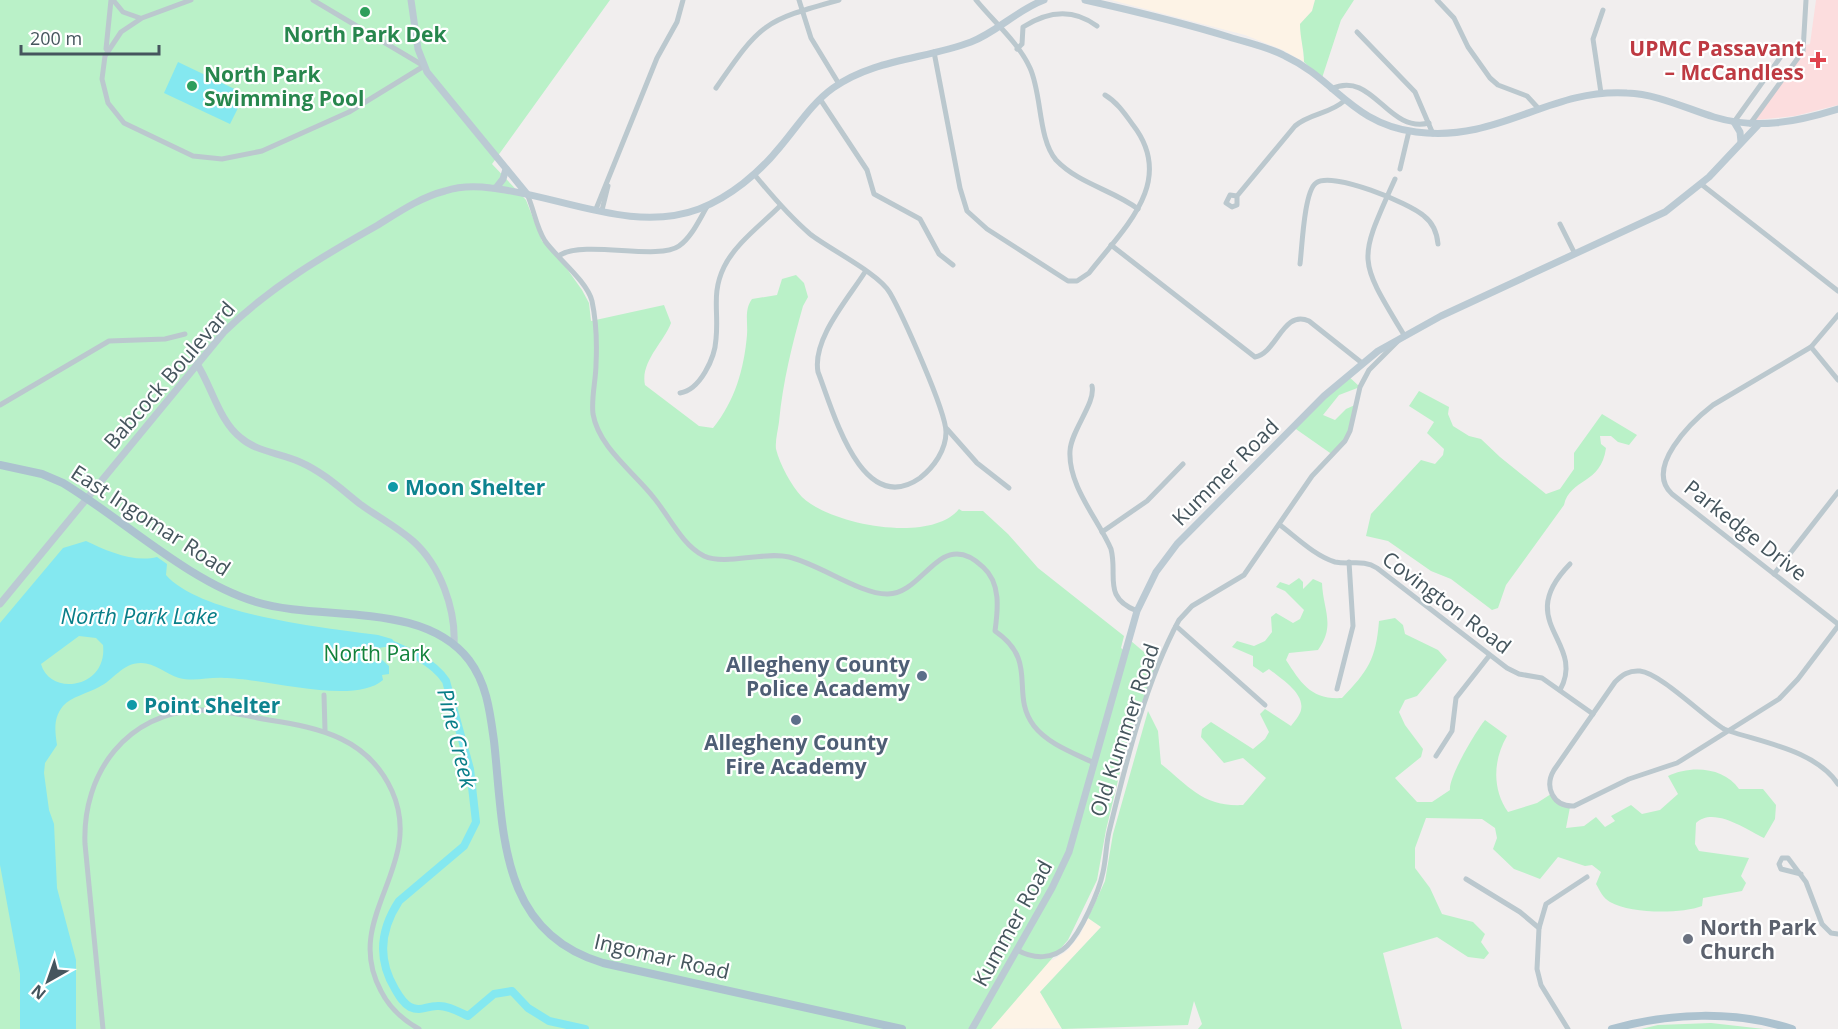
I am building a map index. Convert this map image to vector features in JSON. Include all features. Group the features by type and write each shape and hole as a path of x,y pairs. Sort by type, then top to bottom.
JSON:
{"main road":[{"path":"411,0 424,66 527,194"},
{"name":"Babcock Boulevard","path":"0,604 196,364 253,305 325,255 433,195 468,187 496,188 599,210 658,218 687,213 708,205 754,174 820,99 839,84 860,73 972,41 1044,0"},
{"path":"1085,0 1150,13 1276,52 1304,67 1344,101 1372,118 1409,131 1433,134 1487,129 1576,97 1601,93 1645,95 1734,122 1754,124 1796,121 1838,109"},
{"path":"1734,122 1740,132 1741,142"},
{"name":"Kummer Road","path":"972,1029 1063,865 1137,611 1156,572 1177,544 1324,396 1362,363 1404,335 1665,212 1701,184 1741,142 1754,124"},
{"path":"496,188 503,179 506,169"},
{"path":"196,364 229,426 241,439 312,468 418,546 429,560 444,590 454,626 454,645"},
{"name":"East Ingomar Road","path":"0,465 50,477 86,498 200,577 230,593 276,607 411,623 436,633 454,645"},
{"name":"Ingomar Road","path":"454,645 473,666 488,700 507,852 515,887 536,921 551,936 577,954 603,963 902,1029"},
{"path":"1612,1029 1650,1020 1702,1016 1748,1019 1792,1029"}],"street":[{"path":"112,0 123,12 142,18"},
{"path":"112,0 102,68 105,94 114,112 124,123 185,153 222,159 248,156 322,125 365,103 424,66 313,0"},
{"path":"105,56 121,32 142,18 191,0"},
{"path":"599,210 654,67 677,22 684,0"},
{"path":"799,0 811,38 839,84"},
{"path":"716,88 756,32 773,21 801,10 839,0"},
{"path":"976,0 1017,49 1033,74 1048,144 1054,157 1100,190 1124,199 1138,208"},
{"path":"1437,0 1454,18 1468,47 1490,78 1501,86 1527,96 1539,109"},
{"path":"1754,124 1803,51 1806,0"},
{"path":"1601,93 1593,39 1603,10"},
{"path":"1017,49 1022,44 1023,27 1049,14 1076,15 1097,26"},
{"path":"1357,32 1415,92 1433,134"},
{"path":"934,52 965,206 974,219 1068,280 1077,281 1086,277 1144,200 1149,181 1146,147 1130,121 1105,94"},
{"path":"1734,122 1782,54"},
{"path":"1330,89 1346,84 1365,89 1403,122 1429,123"},
{"path":"820,99 863,164 874,194 920,219 939,254 953,265"},
{"path":"1237,196 1295,126 1307,118 1331,110 1344,101"},
{"path":"1400,169 1409,131"},
{"path":"754,174 780,206 819,241 865,272 889,291 941,409 946,429 942,449 934,465 909,484 893,487 876,482 863,472 818,372 816,356 821,341 865,272"},
{"path":"1395,179 1368,243 1367,266 1373,284 1404,335"},
{"path":"1300,264 1308,199 1315,184 1328,181 1364,187 1425,216 1436,232 1438,244"},
{"path":"1701,184 1838,291"},
{"path":"527,194 543,237 560,255 592,301 597,353 593,410 598,428 617,456 653,496 692,546 705,556 716,560 758,555 788,557 886,594 904,590 934,562 944,557 960,555 975,560 987,570 995,584 998,604 995,631 1011,644 1020,658 1026,709 1031,720 1045,736 1094,763"},
{"path":"560,255 581,250 675,249 688,237 708,205"},
{"path":"680,393 692,389 710,363 716,339 716,293 726,264 780,206"},
{"path":"1560,224 1575,254"},
{"path":"1111,245 1252,356 1258,357 1266,352 1291,321 1304,319 1362,363"},
{"name":"Parkedge Drive","path":"1838,315 1811,347 1707,409 1692,424 1663,465 1663,483 1669,491 1838,625"},
{"path":"0,405 109,341 165,339 185,334"},
{"name":"Old Kummer Road","path":"1017,950 1035,957 1053,955 1066,947 1077,932 1101,879 1108,835 1134,738 1176,626 1183,614 1192,606 1241,579 1312,476 1347,436 1359,387 1369,370 1404,335"},
{"path":"1811,347 1838,380"},
{"path":"1092,386 1093,393 1072,438 1070,455 1075,481 1113,557 1112,582 1116,595 1125,605 1137,611"},
{"path":"946,429 977,463 1009,488"},
{"path":"1102,532 1147,501 1183,464"},
{"path":"1774,574 1838,492"},
{"name":"Covington Road","path":"1280,525 1324,557 1336,562 1364,562 1377,568 1489,656 1511,670 1542,678 1593,714"},
{"path":"1337,689 1353,626 1349,562"},
{"path":"1560,690 1567,664 1548,621 1546,606 1553,583 1570,564"},
{"path":"1838,625 1784,695 1729,731 1675,765 1629,779 1577,806 1567,806 1553,798 1549,779 1620,677 1639,670 1648,673 1729,731 1812,761 1831,774 1838,784"},
{"path":"1176,626 1265,705"},
{"path":"1436,756 1452,731 1456,698 1489,656"},
{"path":"324,695 325,730"},
{"path":"103,1029 84,828 89,794 107,760 141,728 178,713 212,711 325,730 348,741 367,755 384,776 394,799 400,823 398,854 372,923 370,957 375,978 387,1001 402,1018 419,1029"},
{"path":"1801,874 1815,900 1822,924 1831,933 1838,934"},
{"path":"1568,1029 1541,985 1537,969 1539,928 1546,904 1587,877"},
{"path":"1466,879 1520,912 1539,928"}],"shaded area":[{"path":"1111,0 1315,0 1312,11 1300,24 1304,62 1283,50 1245,35"},
{"name":"UPMC Passavant – McCandless","path":"1816,0 1838,0 1838,105 1795,116 1756,120 1805,45 1810,44"},
{"path":"1088,918 1101,927 1040,992 1062,1028 977,1029 1036,962 1053,960 1067,951 1080,935"}],"green space":[{"name":"North Park","path":"0,0 610,0 492,164 526,200 542,241 560,259 589,303 591,321 664,305 671,323 649,360 644,377 645,385 699,426 713,428 733,396 741,372 746,348 747,312 752,299 777,295 782,279 796,275 804,283 808,297 803,306 788,363 776,449 786,474 802,497 835,516 881,527 927,526 945,520 959,509 983,511 1008,534 1038,568 1124,636 1121,648 1127,653 1131,641 1157,663 1128,739 1106,830 1097,880 1068,940 991,1029 0,1029"},
{"path":"1315,0 1354,0 1341,20 1322,78 1304,62 1300,29 1300,24 1312,11"},
{"path":"1347,375 1360,387 1339,395 1323,415 1335,420 1346,409 1355,405 1350,431 1333,455 1293,427"},
{"path":"1419,391 1449,407 1448,414 1453,426 1469,436 1481,439 1546,494 1560,489 1574,469 1574,453 1602,414 1637,435 1629,445 1618,442 1611,436 1600,436 1601,444 1606,448 1598,469 1567,496 1564,505 1506,585 1498,608 1492,610 1451,579 1431,571 1388,541 1366,536 1371,514 1421,460 1435,464 1443,455 1444,449 1427,433 1434,422 1409,406"},
{"path":"1299,578 1303,582 1303,589 1313,579 1322,583 1327,617 1326,633 1318,650 1289,653 1286,660 1302,683 1315,693 1331,698 1342,698 1351,688 1364,672 1373,655 1379,621 1395,618 1403,625 1405,634 1438,650 1447,660 1417,696 1405,700 1399,712 1405,725 1423,749 1421,757 1395,778 1417,802 1432,802 1450,790 1458,765 1485,720 1507,736 1499,755 1496,774 1499,794 1508,812 1537,803 1551,794 1570,807 1566,828 1584,826 1596,817 1605,827 1615,821 1611,816 1631,805 1642,814 1660,810 1678,794 1668,776 1697,769 1716,772 1725,776 1739,789 1763,789 1776,805 1775,819 1764,838 1720,818 1703,818 1696,823 1695,844 1699,851 1749,858 1741,876 1746,883 1742,891 1703,898 1702,906 1693,909 1656,912 1630,909 1610,902 1604,896 1596,884 1601,872 1592,865 1585,866 1558,857 1540,879 1514,869 1493,849 1497,838 1495,828 1482,819 1426,818 1415,848 1415,868 1430,888 1442,914 1473,922 1485,934 1481,942 1489,953 1484,959 1468,957 1437,937 1383,953 1402,1029 1198,1029 1202,1024 1194,1001 1188,1025 1062,1029 1040,992 1101,927 1088,918 1105,881 1113,834 1148,711 1158,731 1161,764 1189,788 1207,799 1229,805 1243,805 1266,778 1243,758 1224,763 1201,737 1202,729 1211,722 1253,749 1265,739 1269,732 1260,714 1265,709 1291,726 1298,716 1301,704 1291,686 1269,669 1263,673 1253,666 1253,656 1232,647 1237,641 1254,646 1265,641 1272,632 1271,617 1276,613 1293,623 1300,619 1304,610 1285,591 1276,587 1280,582 1289,585"},
{"path":"1711,1023 1764,1029 1641,1029 1658,1025"}],"water":[{"path":"178,62 245,94 230,124 164,93"},
{"name":"North Park Lake","path":"86,541 130,557 157,557 167,564 166,575 183,589 207,600 235,610 266,617 378,635 392,639 397,645 366,650 366,659 375,662 381,659 389,666 389,674 382,675 383,680 369,687 352,691 308,689 241,679 185,679 141,663 123,669 104,684 63,706 56,720 57,745 45,763 44,773 49,810 54,824 57,888 76,960 76,1029 20,1029 20,974 0,865 0,623 63,548","holes":["79,636 96,638 103,645 102,660 97,671 88,679 66,684 55,681 46,674 41,664"]}],"waterway":[{"name":"Pine Creek","path":"385,642 427,662 446,681 470,769 476,822 464,846 399,901 388,923 383,945 383,956 389,978 403,1001 417,1009 441,1006 468,1016 494,994 512,991 528,1008 549,1021 585,1029"}],"place":[{"name":"North Park Dek","path":"365,12"},
{"name":"UPMC Passavant – McCandless","path":"1818,60"},
{"name":"North Park Swimming Pool","path":"192,86"},
{"name":"Moon Shelter","path":"393,487"},
{"name":"Allegheny County Police Academy","path":"922,676"},
{"name":"Point Shelter","path":"132,705"},
{"name":"Allegheny County Fire Academy","path":"796,720"},
{"name":"North Park Church","path":"1688,939"}]}
